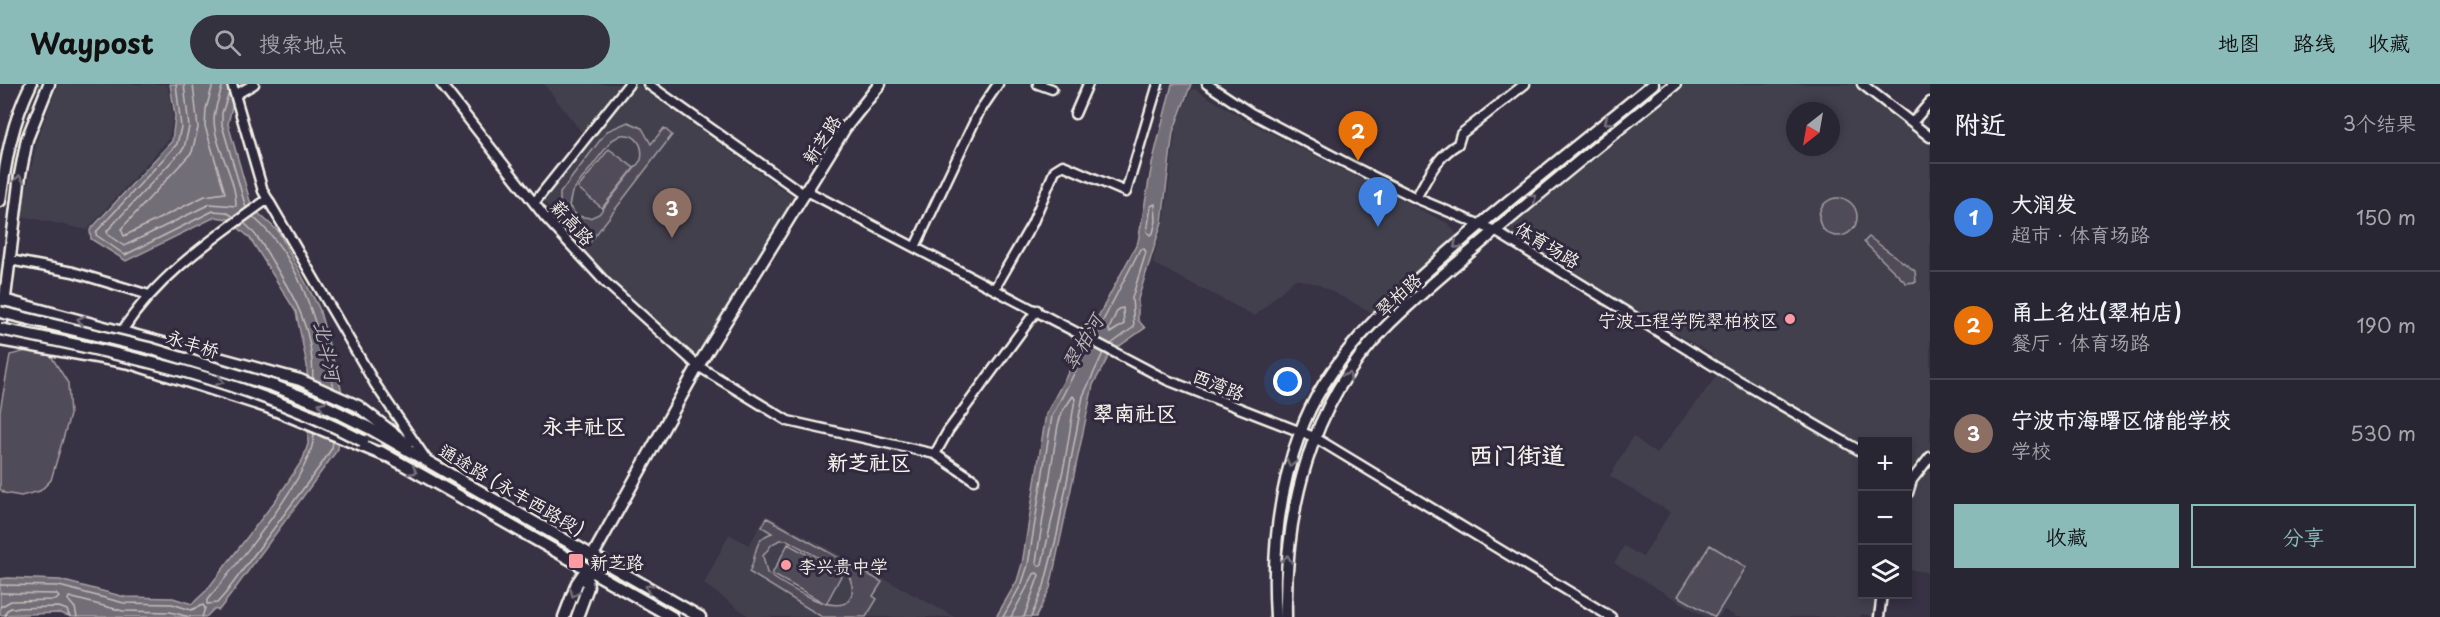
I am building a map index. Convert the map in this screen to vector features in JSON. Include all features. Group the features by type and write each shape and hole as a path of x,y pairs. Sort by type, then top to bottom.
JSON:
{"main road":[{"path":"0,201 11,134 31,84"},
{"path":"49,84 27,139 3,299 0,340 130,363 302,420 386,456"},
{"name":"新芝路","path":"593,555 698,366 845,128 880,84"},
{"name":"翠柏路","path":"1276,617 1273,572 1282,494 1300,432 1323,388 1357,340 1394,301 1480,225 1653,84"},
{"name":"翠柏路","path":"1286,617 1285,576 1290,530 1314,437 1352,368 1382,330 1496,231 1675,84"},
{"path":"3,299 300,380 344,400 377,419 426,459"},
{"name":"永丰桥","path":"0,312 149,348 212,366 323,405 369,428"},
{"name":"永丰桥","path":"0,329 172,367 225,382 329,423 363,441"},
{"name":"通途路 (永丰西路段)","path":"369,428 700,617"},
{"name":"通途路 (永丰西路段)","path":"363,441 672,617"},
{"path":"564,617 577,583 586,570"},
{"path":"577,617 588,587 586,570"}],"street":[{"path":"232,84 237,94 263,191 375,384 426,459"},
{"path":"237,94 254,84"},
{"name":"薪高路","path":"441,84 534,203 605,282 698,366 788,421 935,454"},
{"path":"534,203 629,84"},
{"name":"西湾路","path":"648,84 806,193 995,288 1115,354 1203,396 1314,437 1611,617"},
{"path":"1038,84 1052,89"},
{"path":"1075,114 1088,84"},
{"path":"995,288 1032,224 1054,170 1063,165 1126,192 1158,84"},
{"name":"体育场路","path":"1207,84 1251,113 1416,198 1496,231 1714,366 1858,449"},
{"path":"1416,198 1434,166 1447,150 1458,144 1461,134 1525,84"},
{"path":"1862,84 1930,137"},
{"path":"915,247 979,112 995,85"},
{"path":"1912,123 1930,102"},
{"path":"122,331 149,295 195,251 268,199"},
{"path":"10,260 74,272 149,295"},
{"path":"974,480 935,454 948,431 1037,310"},
{"path":"1912,477 1930,457"},
{"path":"1879,617 1881,599"}],"shaded area":[{"path":"58,84 167,84 173,116 169,139 87,230 21,216 38,137"},
{"path":"544,84 637,84 793,197 698,359 609,279 540,197 586,138"},
{"name":"宁波工程学院翠柏校区","path":"1682,84 1854,84 1930,144 1930,573 1912,570 1912,437 1858,437 1858,599 1877,599 1875,617 1862,614 1860,617 1736,617 1724,610 1719,617 1705,617 1614,563 1624,546 1643,557 1670,512 1610,476 1633,436 1656,454 1716,377 1711,354 1518,239 1509,229"},
{"path":"1195,89 1244,119 1449,224 1457,235 1454,243 1373,313 1317,284 1295,279 1255,316 1152,263 1165,217 1176,126 1191,90"},
{"path":"628,122 642,128 651,144 664,128 672,135 588,245 580,238 587,229 574,227 560,212 560,193 607,131","holes":["621,135 635,138 640,145 641,160 599,214 590,218 577,216 569,206 572,192 612,140"]},
{"path":"609,149 634,168 602,208 578,188"},
{"path":"1838,198 1852,203 1857,217 1852,231 1838,236 1824,231 1819,217 1824,203"},
{"path":"1869,237 1915,271 1916,282 1906,283 1864,242"},
{"path":"30,350 51,356 68,383 70,415 51,480 40,491 21,496 4,493 0,489 0,411 10,355"},
{"name":"李兴贵中学","path":"766,515 955,617 750,617 704,584 729,534 749,545"},
{"path":"767,518 882,582 873,596 877,599 866,617 822,617 749,572 758,544 765,536 772,533 762,527","holes":["780,540 787,540 848,574 852,587 849,600 842,604 821,602 796,591 767,573 763,556 772,544"]},
{"path":"788,544 842,574 826,604 772,574"},
{"path":"1710,545 1746,567 1715,617 1678,596"}],"water":[{"name":"北斗河","path":"170,84 237,84 228,124 250,201 257,212 278,231 319,308 342,392 338,449 219,610 214,609 206,617 73,617 59,613 0,615 0,579 8,578 60,580 125,597 173,598 192,604 206,591 278,497 303,459 308,444 307,365 296,312 250,238 228,219 215,217 126,261 91,239 90,230 172,141 175,116"},
{"path":"1172,84 1191,84 1173,132 1162,222 1138,299 1138,320 1145,328 1111,352 1093,385 1050,588 1036,617 996,617 1017,581 1022,564 1046,414 1138,242 1152,164"}],"place":[{"name":"甬上名灶(翠柏店)","path":"1358,161"},
{"name":"大润发","path":"1378,227"},
{"name":"宁波市海曙区储能学校","path":"672,238"},
{"name":"宁波工程学院翠柏校区","path":"1790,319"},
{"name":"新芝路","path":"576,561"},
{"name":"李兴贵中学","path":"786,565"}],"district":[{"name":"翠南社区","path":"1135,412"},
{"name":"永丰社区","path":"584,425"},
{"name":"西门街道","path":"1517,454"},
{"name":"新芝社区","path":"869,461"}],"water label":[{"name":"翠柏河","path":"1082,342"}]}
